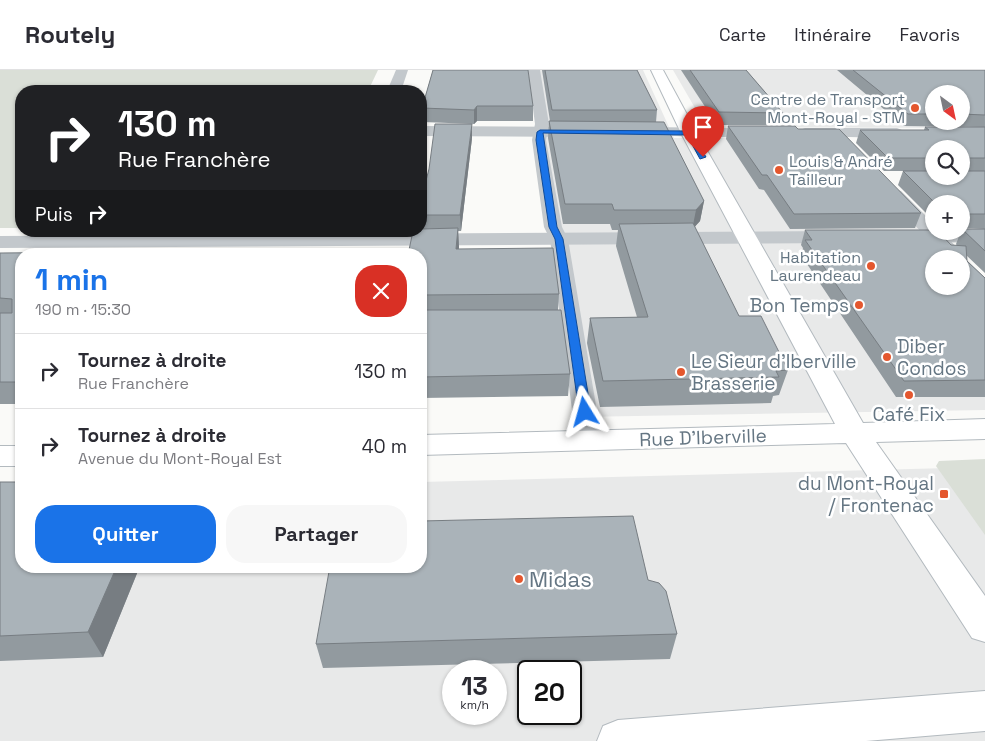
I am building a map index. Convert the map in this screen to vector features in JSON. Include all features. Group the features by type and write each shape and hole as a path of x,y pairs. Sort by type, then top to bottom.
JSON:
{"main road":[{"path":"657,70 689,133 854,432 985,626"},
{"name":"Rue D'Iberville","path":"427,445 985,429"},
{"path":"0,456 15,456"},
{"path":"618,741 985,711"}],"street":[{"path":"396,85 402,70"},
{"path":"427,131 599,132"},
{"path":"618,132 916,133"},
{"path":"970,236 985,236"},
{"path":"0,242 239,237"},
{"path":"427,237 559,239 859,237"},
{"path":"888,237 925,237"}],"lane":[{"path":"534,70 542,124 539,140 553,227 559,239 562,322 590,441"},
{"path":"836,133 850,147"},
{"path":"886,184 925,225"},
{"path":"940,240 950,250"}],"shaded area":[{"path":"0,70 378,70 371,85 15,85 15,228 0,228"},
{"path":"529,70 643,70 674,138 844,138 925,222 925,240 943,240 954,250 925,250 925,295 970,295 970,266 985,280 985,410 579,417"},
{"path":"673,70 985,70 985,128 970,128 970,85 925,85 925,128 706,127"},
{"path":"985,459 985,535 936,466 939,461"},
{"path":"985,467 985,741 0,741 0,492 15,545 15,573 427,573 427,482"}],"building":[{"path":"433,70 528,70 533,106 477,106 474,110 427,108 427,91"},
{"path":"545,70 637,70 657,110 552,110"},
{"name":"Centre de Transport Mont-Royal - STM","path":"690,70 746,70 783,113 719,112"},
{"name":"Centre de Transport Mont-Royal - STM","path":"853,70 985,70 985,115 970,114 970,85 925,85 925,114 908,114"},
{"path":"549,121 664,122 704,201 696,210 614,210 612,204 565,204"},
{"path":"435,124 472,124 460,215 427,215 427,177"},
{"path":"728,126 795,126 798,129 839,129 921,213 794,214 767,175 762,175"},
{"path":"970,127 985,127 985,158 970,158 970,140 925,140 925,158 888,158 860,130 970,130"},
{"path":"903,171 925,171 925,185 970,185 970,171 985,171 985,214 970,214 970,195 927,195"},
{"path":"693,223 739,316 761,316 788,370 776,371 779,377 603,381 590,318 648,317 619,224"},
{"path":"458,228 456,249 553,248 559,294 427,295 427,248 409,248 412,237 427,237 427,229"},
{"path":"970,229 985,229 985,251 970,237"},
{"path":"805,230 925,230 925,240 946,240 951,245 966,246 966,250 925,250 925,295 970,295 970,264 985,278 985,380 904,381 805,240 812,240"},
{"path":"0,253 15,253 15,382 0,382 0,313 12,313 12,299 0,298"},
{"path":"427,310 561,310 570,374 427,377"},
{"path":"0,482 15,482 15,573 114,573 88,632 0,636"},
{"path":"633,516 648,580 659,583 666,591 677,634 316,644 329,573 427,573 427,521"}],"place":[{"name":"Centre de Transport Mont-Royal - STM","path":"915,108"},
{"name":"Louis & André Tailleur","path":"779,170"},
{"name":"Habitation Laurendeau","path":"871,266"},
{"name":"Bon Temps","path":"859,305"},
{"name":"Diber Condos","path":"887,357"},
{"name":"Le Sieur d'Iberville Brasserie","path":"681,372"},
{"name":"Café Fix","path":"909,395"},
{"name":"du Mont-Royal / Frontenac","path":"944,494"},
{"name":"Midas","path":"519,579"}],"route":[{"path":"585,412 559,239 553,227 539,140 540,132 689,133 703,157"}]}
